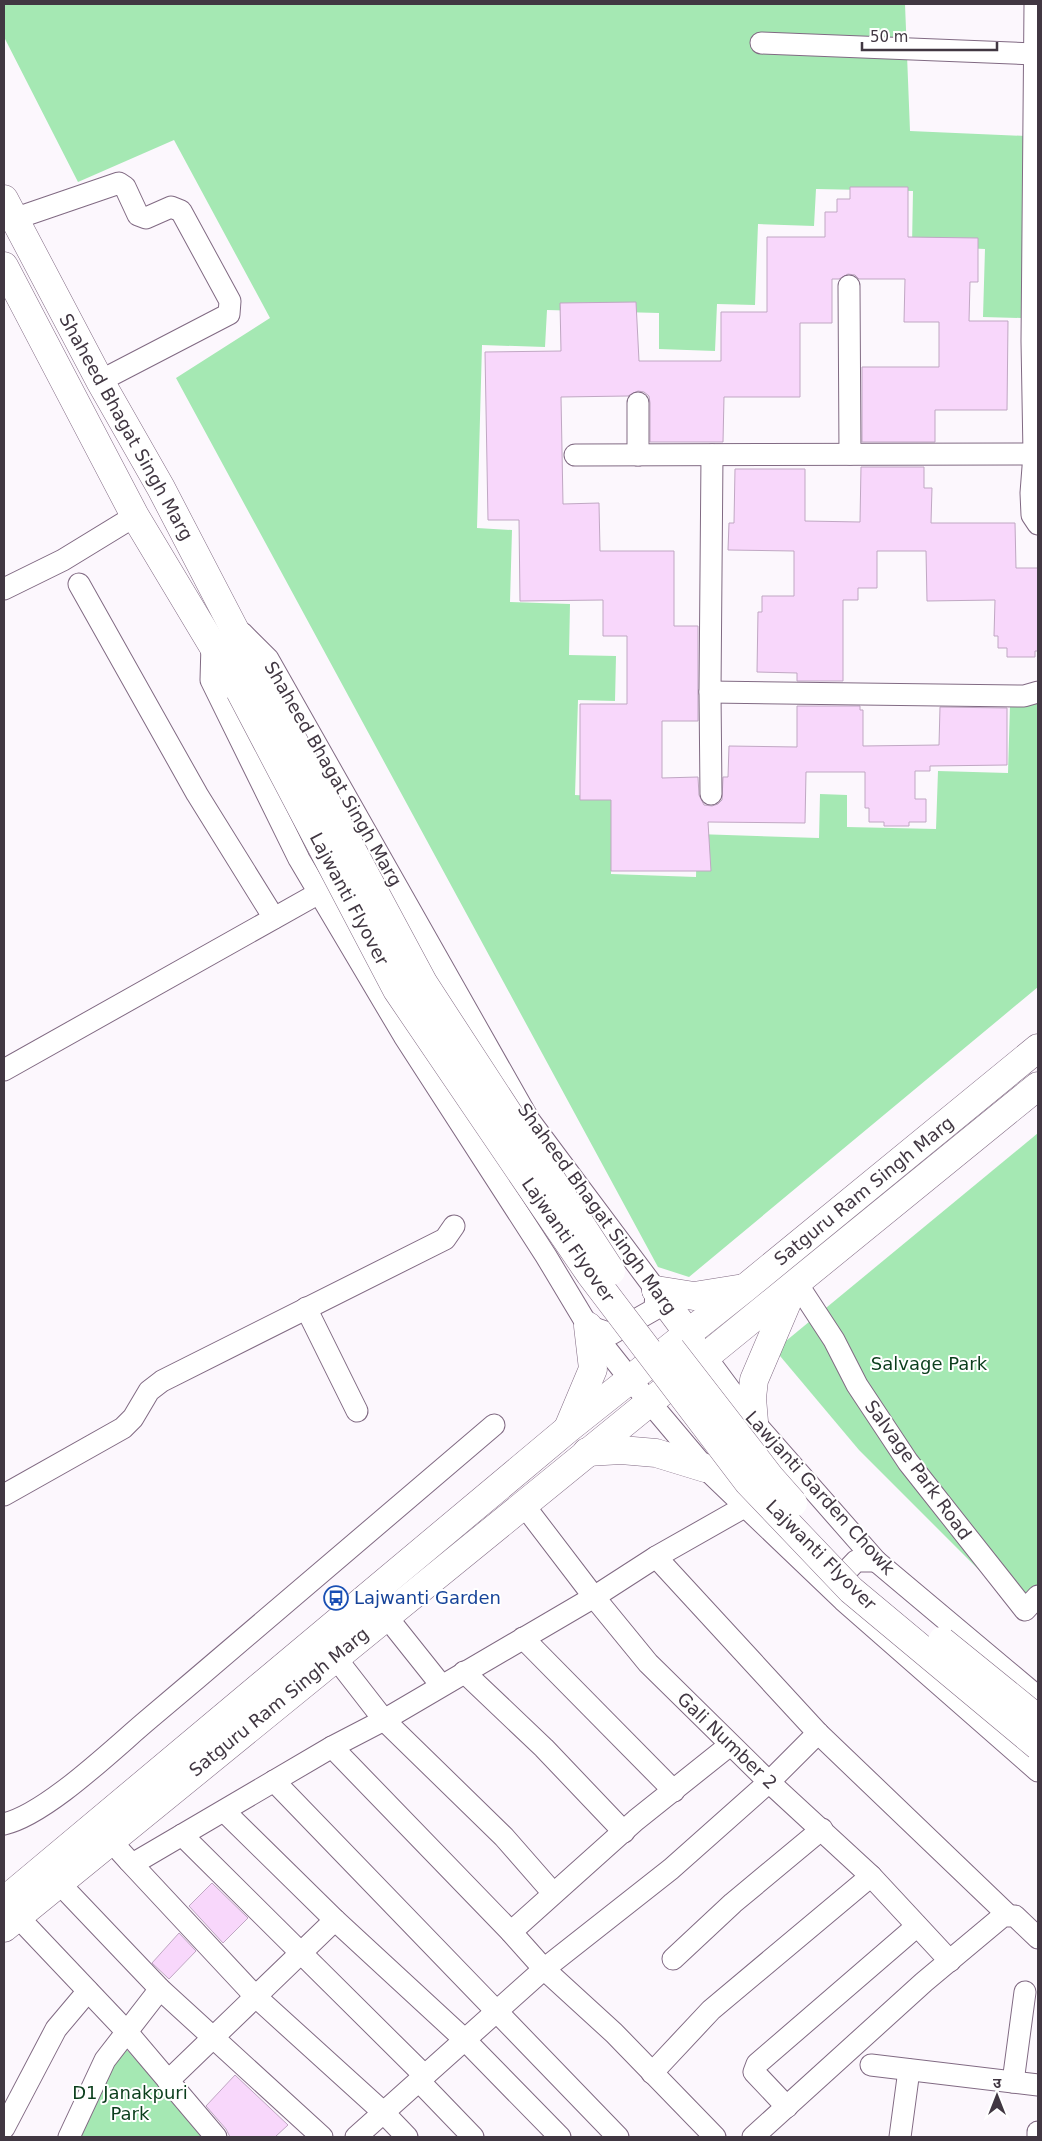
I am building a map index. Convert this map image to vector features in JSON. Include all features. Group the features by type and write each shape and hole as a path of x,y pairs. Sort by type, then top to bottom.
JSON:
{"main road":[{"name":"Shaheed Bhagat Singh Marg","path":"9,209 100,381 161,488 231,622"},
{"name":"Shaheed Bhagat Singh Marg","path":"4,266 135,516 212,644"},
{"name":"Lajwanti Flyover","path":"231,622 252,689 397,990 590,1274 755,1490 851,1590 1038,1746"},
{"name":"Lajwanti Flyover","path":"212,644 252,689 424,984 608,1268 770,1477 863,1578 1038,1719"},
{"name":"Satguru Ram Singh Marg","path":"688,1333 1038,1048"},
{"name":"Satguru Ram Singh Marg","path":"705,1356 1038,1086"},
{"path":"754,1422 752,1398 754,1380 796,1282"},
{"path":"656,1290 694,1296 745,1288"},
{"name":"Shaheed Bhagat Singh Marg","path":"656,1290 688,1333"},
{"path":"569,1428 593,1369 588,1326"},
{"path":"630,1379 688,1333"},
{"path":"649,1402 705,1356"},
{"name":"Satguru Ram Singh Marg","path":"8,1915 569,1428 630,1379"},
{"name":"Satguru Ram Singh Marg","path":"8,1915 58,1882 649,1402"},
{"path":"587,1452 621,1450 656,1453 705,1468"}],"street":[{"path":"1035,4 1036,268 1034,454 1031,493 1032,515 1038,524"},
{"path":"761,43 1035,54"},
{"path":"9,209 119,183 125,187 138,215 146,218 171,208 180,211 230,301 229,314 100,381"},
{"path":"849,286 850,454"},
{"path":"638,402 638,455"},
{"path":"576,455 1034,454"},
{"path":"711,794 712,455"},
{"path":"4,589 62,560 135,516"},
{"path":"79,584 197,794 274,918"},
{"name":"Shaheed Bhagat Singh Marg","path":"231,622 268,659 529,1120 656,1290"},
{"path":"212,644 211,680 299,859 404,1036 546,1256 588,1326 705,1468 843,1600 1038,1771"},
{"path":"710,692 1024,696 1038,692"},
{"path":"4,1070 319,893"},
{"path":"4,1495 123,1428 133,1418 149,1391 162,1381 216,1356 306,1308 445,1239 454,1226"},
{"name":"Salvage Park Road","path":"796,1282 834,1340 857,1385 908,1462 1025,1610 1038,1596"},
{"path":"588,1326 611,1334 655,1309 656,1290"},
{"path":"306,1308 357,1411"},
{"name":"Lawjanti Garden Chowk","path":"688,1333 754,1422 876,1561 1038,1697"},
{"path":"4,1824 17,1821 59,1794 249,1635 494,1425"},
{"name":"Gali Number 2","path":"523,1504 594,1597 648,1663 730,1745 871,1876 950,1961"},
{"path":"129,1861 136,1862 332,1747 384,1720 594,1597 656,1557 746,1506"},
{"path":"656,1557 818,1733 1008,1915"},
{"path":"843,1600 837,1581 856,1561 876,1561"},
{"path":"386,1616 441,1686"},
{"path":"523,1638 674,1791"},
{"path":"335,1657 384,1720 504,1838 553,1893"},
{"path":"464,1672 544,1748 624,1832"},
{"path":"356,2137 544,1969 670,1870 769,1782 818,1733"},
{"path":"511,1932 624,1832 730,1745"},
{"path":"332,1747 511,1932 544,1969 614,2033 715,2137"},
{"path":"274,1781 618,2137"},
{"path":"224,1811 335,1920 465,2040 560,2137"},
{"path":"673,1959 733,1903 822,1829"},
{"path":"182,1835 302,1952 422,2079 473,2137"},
{"path":"110,1840 255,1996 384,2113 407,2137"},
{"path":"652,2073 711,2010 871,1876"},
{"path":"58,1882 160,1988 322,2137"},
{"path":"8,1915 88,1991 127,2032 216,2137"},
{"path":"753,2137 917,1988 1003,1916 1015,1916 1038,1938"},
{"path":"168,2081 335,1920"},
{"path":"787,2107 754,2072 757,2064 917,1926"},
{"path":"70,2137 105,2060 160,1988"},
{"path":"4,2128 56,2029 88,1991"},
{"path":"1013,2082 1025,1992"},
{"path":"871,2064 1038,2085"},
{"path":"900,2137 909,2070"},
{"path":"1038,2132 1038,2137"}],"green space":[{"path":"4,4 905,4 910,131 1026,136 1021,318 983,317 985,249 912,246 913,191 816,189 814,226 758,224 755,305 717,304 715,351 659,349 659,313 547,310 545,347 482,345 477,528 512,530 510,602 570,604 569,655 616,656 615,701 578,700 575,795 613,797 611,874 696,877 697,834 819,838 820,794 847,795 847,827 936,829 938,771 1008,773 1010,705 1038,703 1038,987 689,1277 658,1267 176,378 270,318 174,140 78,182 4,37"},
{"name":"Salvage Park","path":"1038,1133 1038,1588 1017,1608 859,1450 775,1350"},
{"name":"D1 Janakpuri Park","path":"125,2048 207,2137 78,2137 111,2065"}],"building":[{"path":"850,187 908,187 908,237 978,238 978,282 970,282 969,321 1008,321 1007,410 935,410 935,442 862,442 862,367 939,367 939,322 904,322 905,279 859,279 855,275 848,274 839,279 832,279 832,323 800,323 800,397 724,397 723,442 650,442 650,403 649,396 644,392 638,391 628,396 561,397 563,504 599,503 600,551 674,551 674,626 698,626 698,721 662,721 662,778 698,777 699,795 704,805 712,806 722,800 723,777 728,777 729,746 797,747 797,706 860,706 860,710 863,710 863,746 939,745 940,707 1007,708 1007,765 930,766 930,771 915,771 915,799 926,799 926,822 909,822 909,826 884,826 884,822 869,822 869,808 865,808 865,772 806,772 805,823 708,822 711,871 611,871 611,800 580,800 580,704 627,704 627,636 603,636 603,600 520,601 519,520 488,520 485,352 561,351 560,303 636,302 639,361 721,361 721,312 767,312 767,237 825,237 825,212 837,212 837,199 850,199"},
{"path":"861,467 924,467 924,488 932,488 931,523 1015,523 1016,568 1038,568 1038,651 1035,651 1035,657 1007,657 1007,648 998,648 998,636 994,636 995,600 927,601 926,551 877,551 877,588 858,588 858,600 843,600 843,681 797,681 797,673 757,672 758,612 762,612 762,596 794,596 794,551 728,550 729,523 734,523 735,469 805,469 805,521 860,522"},
{"path":"212,1883 248,1918 223,1943 189,1906"},
{"path":"179,1933 196,1951 169,1979 152,1963"},
{"path":"235,2075 288,2125 275,2137 230,2137 226,2129 206,2106"}],"place":[{"name":"Lajwanti Garden","path":"336,1598"}]}
